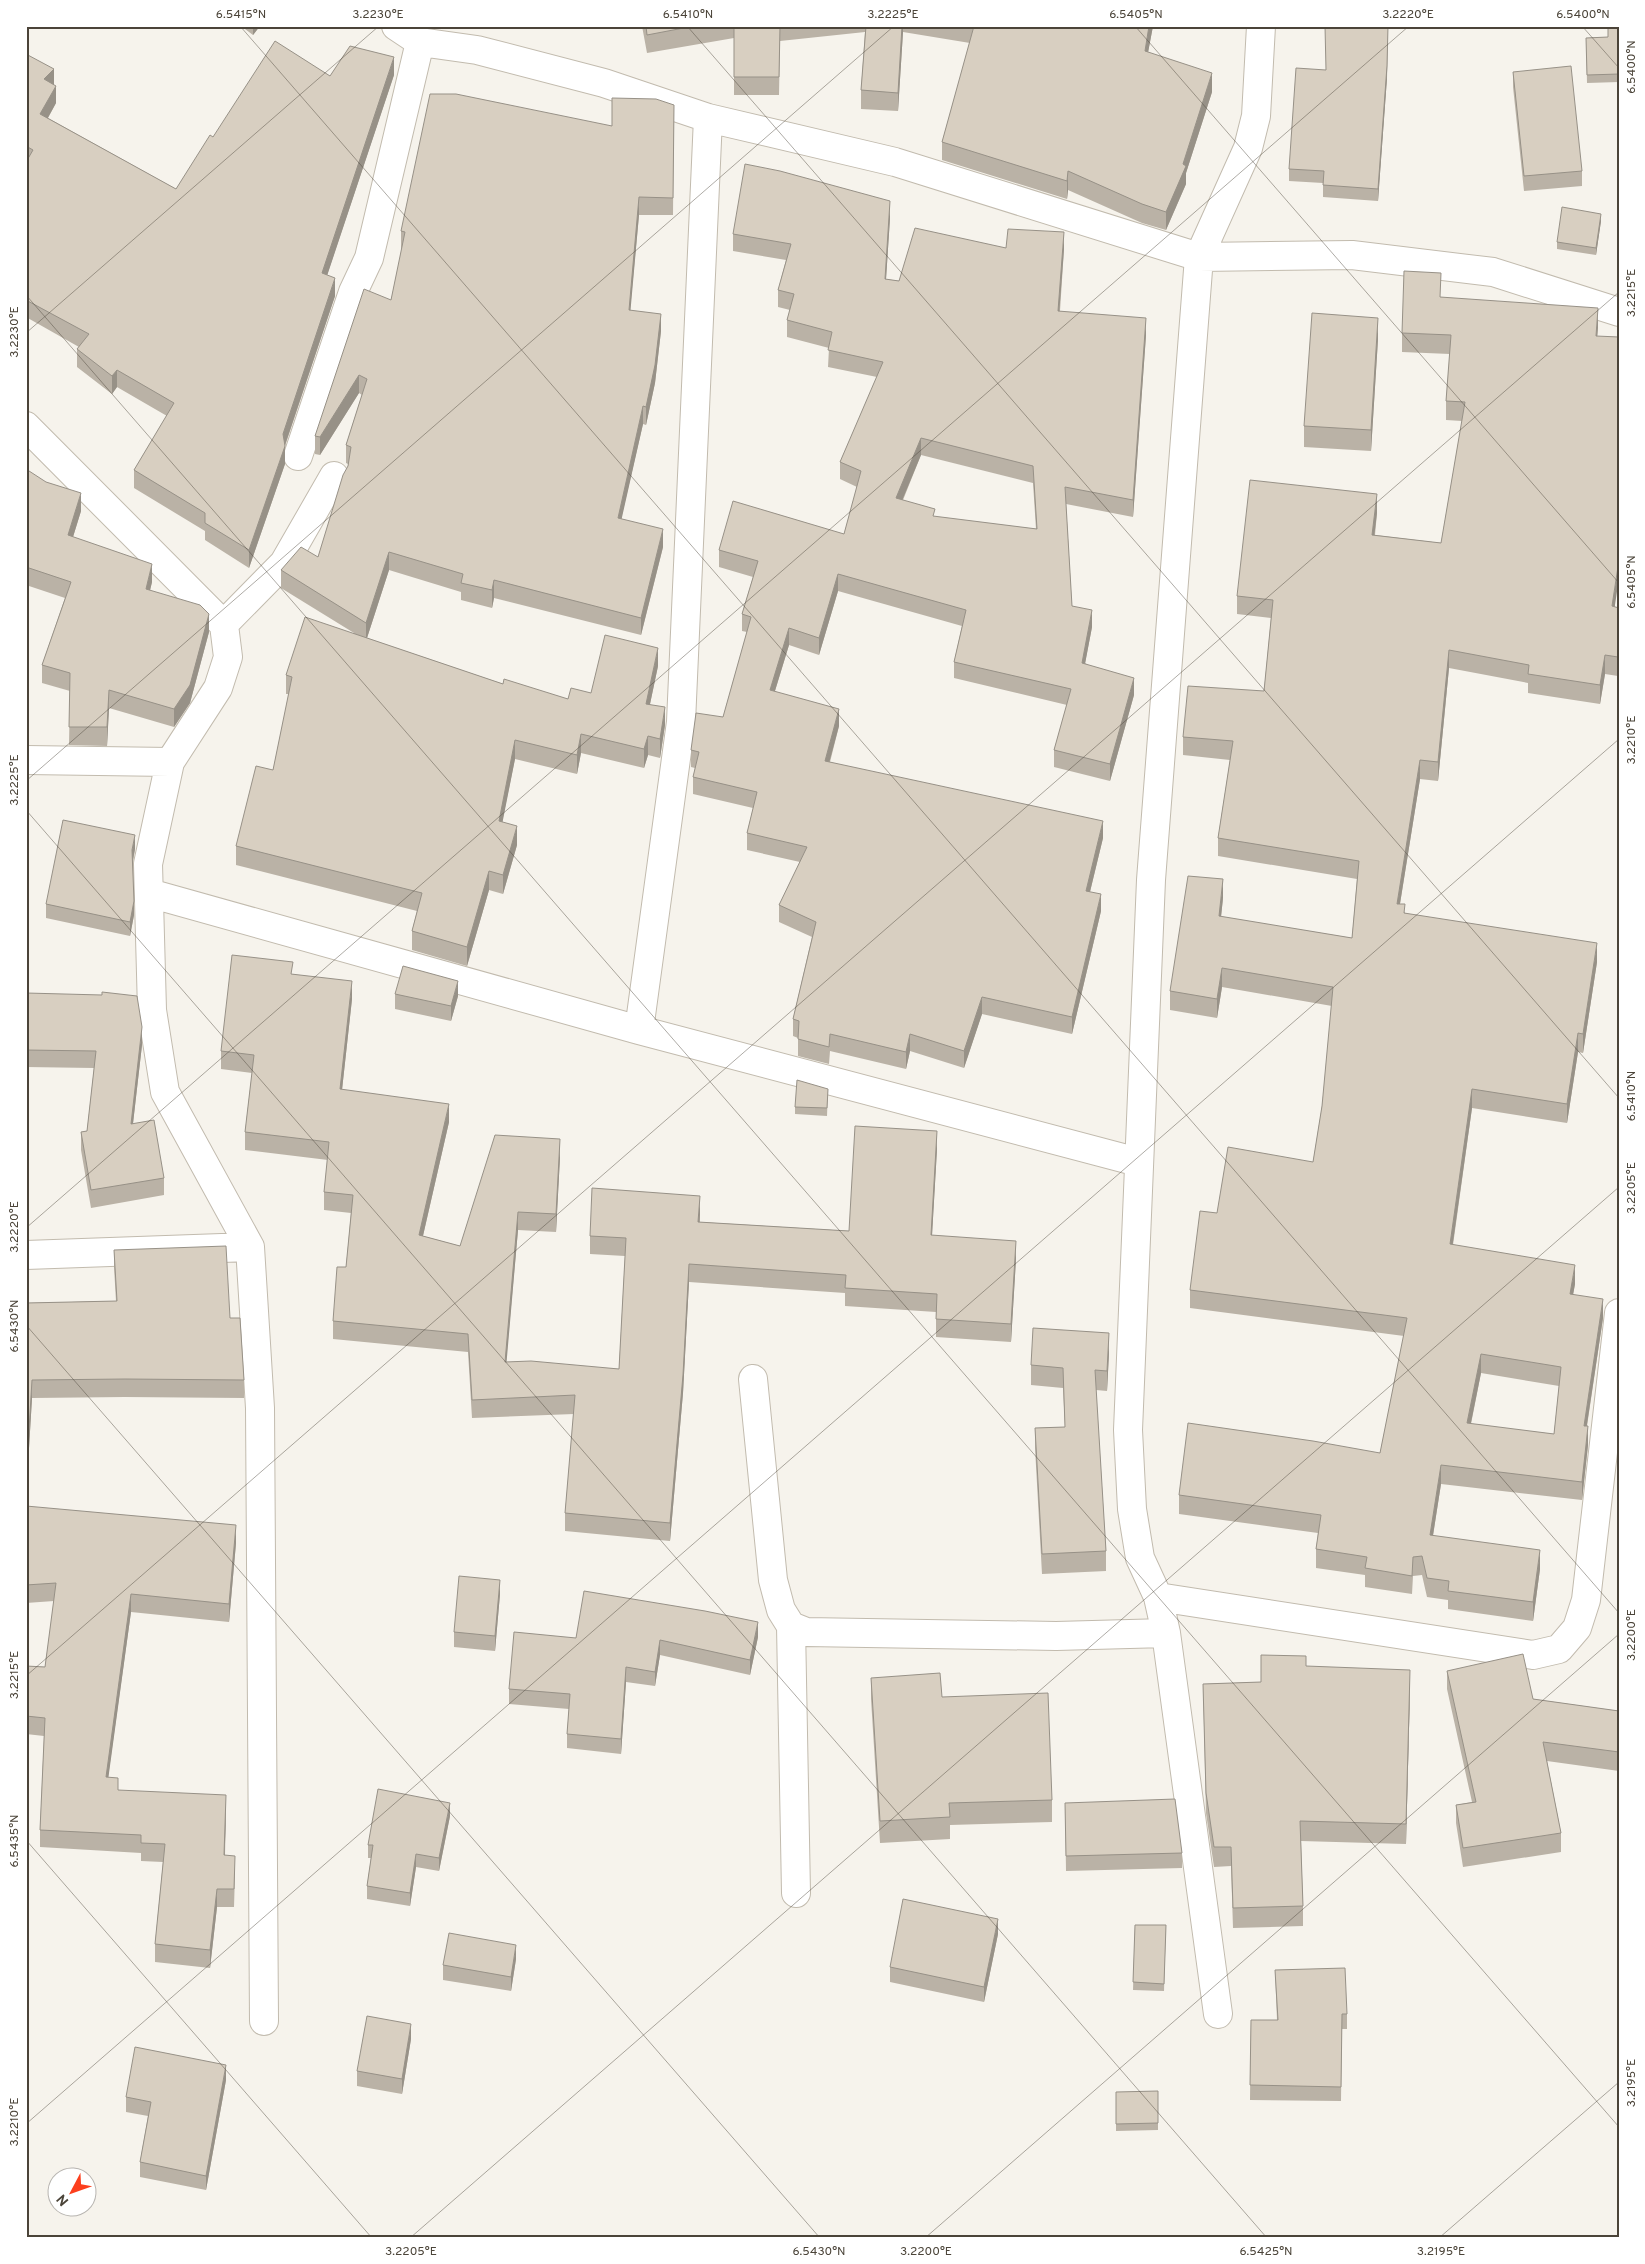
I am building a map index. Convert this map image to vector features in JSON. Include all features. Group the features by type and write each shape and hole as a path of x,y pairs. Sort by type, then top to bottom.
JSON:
{"street":[{"path":"396,26 420,42 477,50 604,83 708,118 895,162 1199,258 1352,255 1493,272 1619,312"},
{"path":"1218,2014 1166,1633 1158,1597 1140,1558 1132,1509 1128,1430 1151,880 1199,258 1248,148 1256,116 1260,26"},
{"path":"298,456 353,292 368,258 420,42"},
{"path":"639,1030 681,722 708,118"},
{"path":"26,426 223,625 228,657 218,688 170,762 148,864 152,1010 165,1092 250,1247 260,1408 264,2021"},
{"path":"223,625 284,563 334,476"},
{"path":"26,760 170,762"},
{"path":"149,893 639,1030 1138,1162"},
{"path":"26,1255 250,1247"},
{"path":"1158,1597 1533,1654 1559,1649 1577,1628 1586,1600 1619,1313"},
{"path":"753,1379 773,1580 781,1610 791,1626 796,1893"},
{"path":"791,1626 806,1632 1056,1636 1166,1633"}],"building":[{"path":"646,26 694,26 647,35"},
{"path":"734,26 780,26 779,77 734,77"},
{"path":"866,26 902,26 898,93 861,90"},
{"path":"974,26 1149,26 1145,51 1212,73 1183,164 1186,166 1166,212 1142,204 1068,171 1067,181 942,142"},
{"path":"1325,26 1388,26 1378,189 1323,185 1324,171 1289,169 1296,68 1326,70"},
{"path":"1608,26 1619,26 1619,74 1587,75 1586,38 1608,37"},
{"path":"275,41 330,76 350,46 394,57 322,273 335,278 283,434 285,446 249,550 205,523 205,513 134,470 174,403 117,370 112,376 77,349 89,334 26,300 26,162 33,150 26,146 26,54 54,69 44,79 56,86 40,114 176,189 210,135 213,137"},
{"path":"1571,66 1582,171 1524,176 1513,72"},
{"path":"430,94 456,94 612,126 612,98 656,99 674,105 673,198 639,197 629,310 661,314 655,365 646,407 643,406 618,518 663,529 641,618 494,580 492,590 461,583 463,574 389,552 366,623 281,570 301,547 318,557 343,475 348,466 351,447 346,445 367,379 359,375 320,437 315,436 364,289 391,300 405,232 401,231"},
{"path":"745,164 780,171 890,201 885,279 899,281 915,228 1006,248 1008,229 1064,232 1058,311 1146,318 1133,500 1065,487 1072,606 1092,610 1082,663 1134,678 1110,764 1054,750 1071,689 954,662 966,610 838,574 819,638 789,628 770,690 839,709 825,761 1103,821 1086,891 1101,894 1072,1017 982,997 964,1051 910,1034 906,1052 830,1034 829,1047 798,1039 799,1021 793,1019 816,922 779,905 807,847 747,833 757,792 693,777 699,752 691,750 696,713 723,717 751,617 742,614 758,561 719,550 733,501 844,534 861,471 840,462 883,362 828,350 832,332 787,320 794,294 778,290 791,244 733,234","holes":["921,438 1033,466 1037,529 933,516 935,509 896,498"]},
{"path":"1562,207 1601,214 1596,248 1557,242"},
{"path":"1404,271 1441,273 1440,297 1598,308 1596,336 1619,337 1619,560 1612,606 1619,608 1618,657 1605,655 1600,685 1528,674 1529,665 1449,650 1438,762 1420,760 1397,904 1405,904 1404,913 1597,943 1583,1034 1578,1033 1567,1104 1472,1089 1450,1244 1575,1265 1570,1294 1603,1299 1584,1426 1588,1426 1582,1482 1441,1465 1430,1535 1540,1550 1533,1602 1448,1591 1449,1581 1427,1578 1422,1556 1413,1557 1412,1576 1365,1568 1367,1557 1316,1549 1321,1515 1179,1495 1188,1423 1313,1441 1380,1453 1407,1318 1190,1290 1200,1211 1217,1213 1228,1147 1313,1162 1322,1106 1333,987 1222,968 1217,999 1170,991 1188,876 1223,879 1219,916 1352,938 1359,861 1218,838 1233,741 1183,737 1188,686 1264,691 1273,600 1237,596 1250,480 1377,494 1372,535 1441,543 1465,402 1446,401 1451,335 1402,333","holes":["1481,1354 1561,1367 1554,1434 1467,1423"]},
{"path":"1312,313 1378,318 1371,430 1304,426"},
{"path":"26,469 46,482 81,493 68,535 152,564 146,589 200,605 209,614 190,685 174,709 109,690 107,727 69,727 70,673 42,665 71,582 26,567"},
{"path":"305,617 503,684 504,679 568,699 571,688 591,693 605,635 658,648 646,704 665,707 660,739 648,736 644,749 581,734 577,755 515,740 499,821 517,826 503,875 489,871 467,947 412,931 422,893 236,846 256,766 273,770 292,677 286,675"},
{"path":"63,820 135,835 132,850 134,901 130,922 46,904"},
{"path":"232,955 293,962 291,974 352,981 340,1089 449,1104 419,1235 460,1246 495,1135 560,1139 556,1214 518,1212 505,1362 531,1361 619,1369 626,1238 590,1236 592,1188 700,1196 698,1222 849,1231 855,1126 937,1131 931,1235 1016,1241 1011,1324 936,1319 937,1294 845,1288 846,1275 689,1264 683,1375 670,1523 565,1513 575,1395 472,1400 468,1334 333,1321 337,1267 346,1267 353,1195 324,1192 329,1142 245,1132 254,1055 221,1051"},
{"path":"403,966 458,981 451,1006 395,994"},
{"path":"102,992 137,996 142,1027 131,1124 154,1120 164,1178 91,1190 81,1132 87,1131 96,1051 26,1050 26,993 102,995"},
{"path":"797,1080 828,1089 827,1108 795,1107"},
{"path":"226,1246 230,1318 240,1318 244,1380 32,1380 26,1480 26,1303 117,1301 114,1250"},
{"path":"1033,1328 1109,1333 1107,1371 1095,1370 1106,1551 1042,1554 1035,1428 1065,1427 1063,1368 1031,1365"},
{"path":"26,1506 236,1525 229,1604 131,1594 106,1777 118,1778 118,1790 226,1795 224,1855 235,1856 234,1889 217,1889 210,1950 155,1944 165,1844 141,1843 141,1835 40,1830 45,1718 26,1716 26,1666 45,1667 56,1583 26,1585"},
{"path":"459,1576 500,1580 495,1636 454,1632"},
{"path":"584,1591 705,1611 758,1622 750,1660 660,1640 655,1672 626,1667 621,1739 567,1734 570,1694 509,1689 514,1632 576,1638"},
{"path":"1523,1654 1533,1699 1619,1711 1619,1752 1543,1742 1561,1833 1463,1848 1456,1805 1476,1802 1447,1671"},
{"path":"1261,1655 1306,1656 1306,1666 1410,1670 1406,1824 1300,1821 1303,1906 1233,1908 1231,1847 1214,1847 1206,1793 1203,1684 1261,1682"},
{"path":"940,1673 942,1697 1048,1693 1052,1800 949,1803 950,1817 880,1821 871,1678"},
{"path":"378,1789 450,1803 439,1858 416,1854 410,1893 367,1886 373,1845 368,1845"},
{"path":"1175,1799 1182,1853 1066,1856 1065,1803"},
{"path":"903,1899 998,1919 984,1987 890,1967"},
{"path":"1135,1925 1166,1925 1164,1984 1133,1982"},
{"path":"449,1933 516,1945 511,1977 443,1965"},
{"path":"1345,1968 1347,2014 1342,2014 1341,2087 1250,2085 1251,2020 1278,2020 1275,1970"},
{"path":"367,2016 411,2024 402,2079 357,2071"},
{"path":"135,2047 226,2065 206,2176 140,2162 151,2102 126,2097"},
{"path":"1158,2091 1158,2123 1116,2124 1116,2092"}]}
